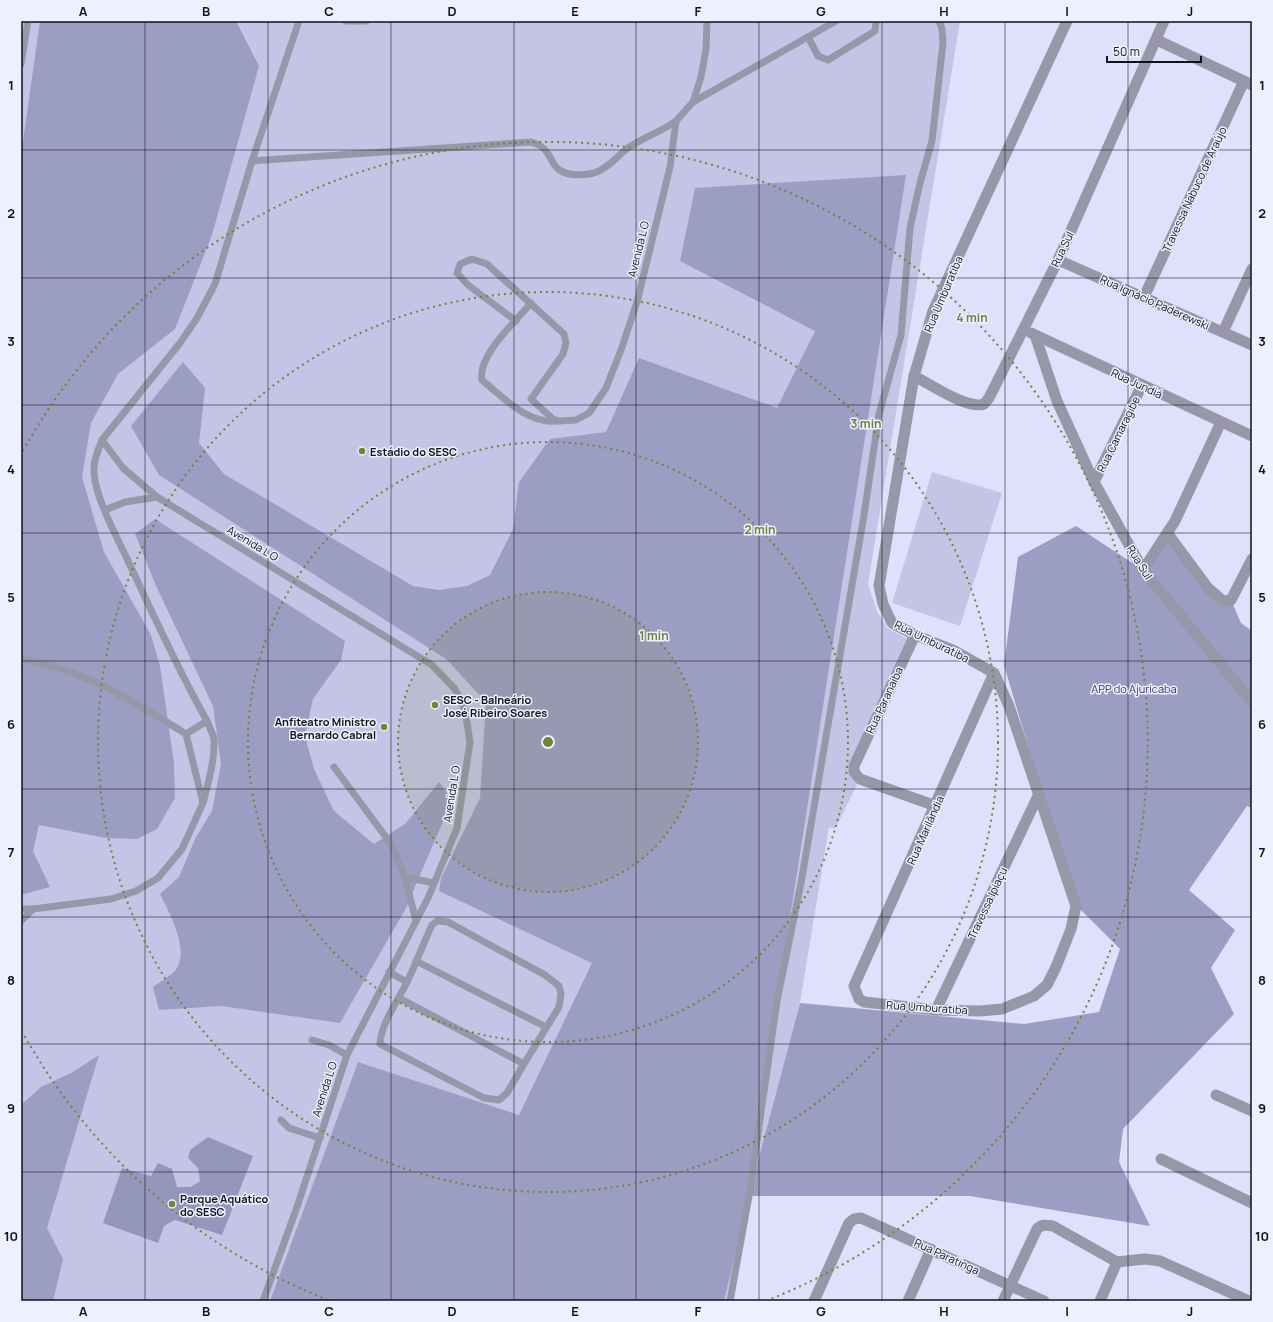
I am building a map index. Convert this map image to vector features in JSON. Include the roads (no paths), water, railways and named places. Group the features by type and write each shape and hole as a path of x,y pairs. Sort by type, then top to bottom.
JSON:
{"street":[{"name":"Rua Umburatiba","path":"854,986 859,999 864,1002 936,1010 1002,1009 1034,996 1047,984 1072,929 1076,906 1009,706 994,673 953,650 915,635 892,623 883,604 879,586 914,376 933,311 1067,21"},
{"name":"Rua Sul","path":"914,376 955,398 974,405 984,404 994,389 1058,260 1157,40 1164,21"},
{"path":"1157,40 1248,83"},
{"name":"Travessa Nabuco de Araújo","path":"1144,297 1248,83"},
{"name":"Rua Ignácio Paderewski","path":"1058,260 1252,345"},
{"path":"1223,332 1252,269"},
{"name":"Rua Jundiá","path":"1023,329 1142,386 1252,436"},
{"name":"Rua Sul","path":"1035,335 1057,401 1094,482 1143,570 1252,702"},
{"name":"Rua Camaragibe","path":"1094,482 1142,386"},
{"path":"1143,570 1168,534 1221,422"},
{"path":"1168,534 1208,588 1223,601 1231,600 1252,559"},
{"name":"Rua Paranaiba","path":"915,635 854,766 854,772 860,780 936,806"},
{"name":"Rua Marilândia","path":"854,986 936,806 994,673"},
{"name":"Travessa Ipiaçu","path":"936,1010 1038,796"},
{"path":"1216,1095 1252,1111"},
{"path":"1161,1160 1252,1203"},
{"name":"Rua Paratinga","path":"814,1301 849,1223 854,1219 868,1220 1044,1301"},
{"path":"1003,1301 1037,1228 1041,1225 1053,1226 1117,1262 1145,1259 1160,1261 1249,1301"},
{"path":"908,1301 931,1249"},
{"path":"1100,1301 1117,1262"}],"lane":[{"path":"21,64 28,21"},
{"path":"21,909 33,909 111,899 136,891 158,878 182,849 203,803 210,777 214,738 105,510 97,490 94,472 96,454 102,440 180,343 204,305 215,284 252,161 299,21"},
{"path":"346,21 366,21"},
{"path":"693,102 701,77 706,49 707,21"},
{"path":"252,161 532,142 540,144 548,151 554,165 564,172 582,174 594,173 607,166 628,148 646,137 664,130 676,121 693,102 808,37 828,23 836,21"},
{"path":"808,37 818,56 828,60 875,31 876,21"},
{"path":"730,1301 749,1196 777,1001 801,883 863,522 879,414 901,335 910,228 932,141 943,43 942,29 938,21"},
{"name":"Avenida L O","path":"531,303 486,356 480,372 482,380 526,415 547,422 576,420 589,413 606,388 621,350 637,302 668,175 676,121"},
{"path":"516,321 468,285 457,273 460,264 472,259 487,264 564,334 566,343 563,354 531,398 553,419 559,421"},
{"name":"Avenida L O","path":"102,440 123,468 157,497 432,665 455,689 465,710 470,742 457,828 416,921 347,1055 320,1138 263,1301"},
{"path":"105,510 125,502 157,497"},
{"path":"21,659 88,678 158,716 186,734 203,803"},
{"path":"186,734 207,721"},
{"path":"334,768 391,844 405,877 416,921"},
{"path":"405,877 434,883"},
{"path":"21,921 33,909"},
{"path":"437,921 448,922 545,975 559,986 561,994 559,1007 507,1093 499,1100 484,1098 380,1044 382,1030 407,982 416,961 432,925 437,921"},
{"path":"416,961 546,1027"},
{"path":"389,972 407,982"},
{"path":"399,998 524,1064"},
{"path":"312,1040 329,1045 347,1055"},
{"path":"281,1120 289,1128 320,1138"}],"place":[{"name":"Estádio do SESC","path":"362,451"},
{"name":"SESC - Balneário José Ribeiro Soares","path":"435,705"},
{"name":"Anfiteatro Ministro Bernardo Cabral","path":"384,727"},
{"name":"Parque Aquático do SESC","path":"172,1204"}],"park label":[{"name":"APP do Ajuricaba","path":"1134,688"}]}
